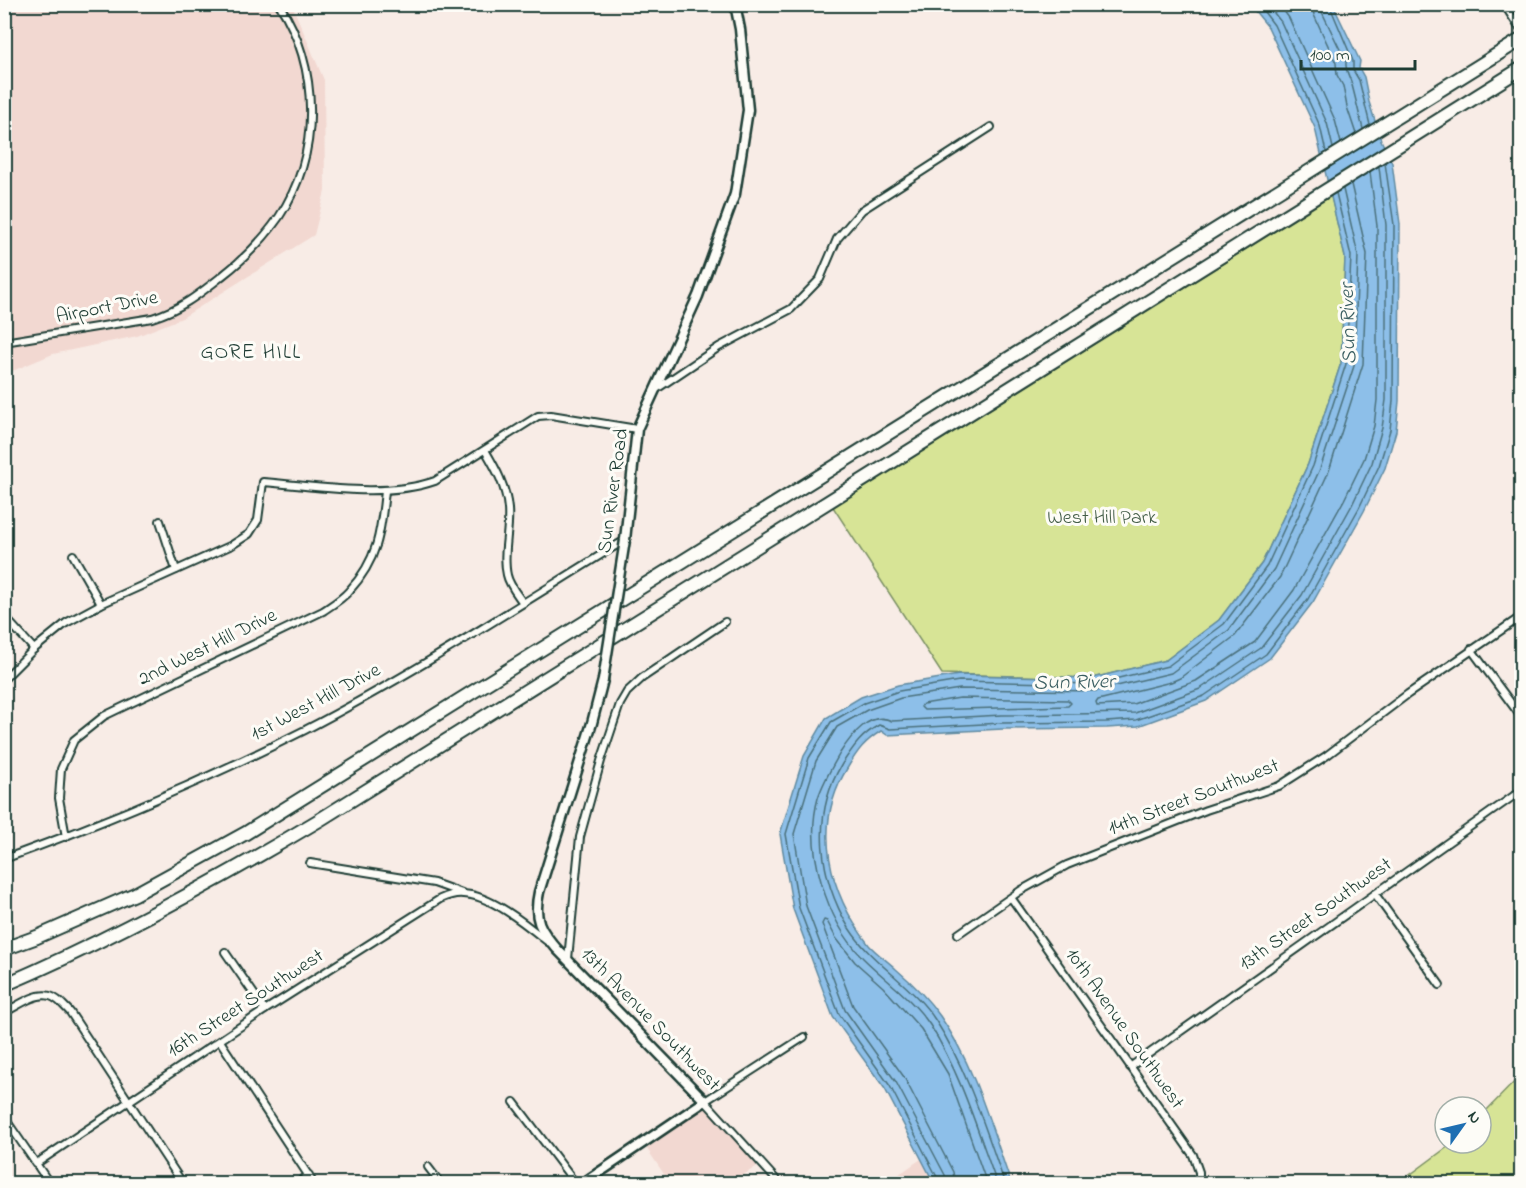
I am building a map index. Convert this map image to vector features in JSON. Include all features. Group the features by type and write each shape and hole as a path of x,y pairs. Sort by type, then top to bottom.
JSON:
{"highway":[{"path":"4,949 135,894 246,833 1521,39"},
{"path":"4,986 60,961 166,907 230,873 332,812 1521,68"},
{"path":"4,976 166,907"}],"street":[{"name":"Airport Drive","path":"4,342 152,318 172,312 195,297 244,258 269,231 300,176 306,157 309,126 309,89 306,66 292,27 279,4"},
{"name":"Sun River Road","path":"557,949 542,932 536,906 603,680 625,540 637,429 698,297 735,194 748,110 740,29 735,4"},
{"path":"1504,4 1521,32"},
{"path":"655,391 719,347 791,309 820,279 837,238 862,210 991,127"},
{"path":"4,679 34,649 66,623 101,604 232,545 249,534 258,520 263,482 385,491 419,487 435,481 538,416 544,415 637,429"},
{"path":"485,450 500,474 504,488 508,511 507,575 523,603"},
{"name":"2nd West Hill Drive","path":"66,837 59,798 61,769 74,740 104,716 323,611 349,591 370,561 382,529 385,491"},
{"path":"160,522 176,570"},
{"name":"1st West Hill Drive","path":"4,858 66,837 201,780 305,729 388,685 625,540"},
{"path":"73,555 101,604"},
{"path":"4,616 34,649"},
{"name":"14th Street Southwest","path":"958,934 1012,899 1020,891 1067,865 1206,810 1279,786 1326,756 1471,649 1521,616"},
{"path":"568,958 580,837 620,704 627,692 642,678 725,622"},
{"path":"1471,649 1521,718"},
{"name":"13th Street Southwest","path":"1130,1067 1521,790"},
{"path":"310,863 434,883 464,894"},
{"name":"16th Street Southwest","path":"37,1163 265,1010 440,899 464,894 482,898"},
{"path":"1376,894 1440,985"},
{"name":"13th Avenue Southwest","path":"482,898 520,920 568,958 705,1101 780,1184"},
{"name":"10th Avenue Southwest","path":"1012,899 1193,1155 1199,1172 1199,1184"},
{"path":"225,952 265,1010"},
{"path":"4,1013 36,997 49,995 57,999 69,1012 130,1101 183,1184"},
{"path":"582,1184 804,1037"},
{"path":"220,1041 314,1184"},
{"path":"514,1102 576,1184"},
{"path":"4,1117 50,1184"},
{"path":"428,1167 441,1184"},
{"path":"296,1184 309,1175"}],"shaded area":[{"path":"5,5 292,5 324,80 325,191 314,235 182,318 137,336 53,354 5,374"},
{"path":"705,1101 762,1163 731,1183 670,1183 643,1143"},
{"path":"921,1159 934,1183 885,1184"}],"green space":[{"name":"West Hill Park","path":"1331,196 1345,257 1341,363 1308,464 1262,563 1219,620 1166,660 1093,678 942,674 833,507"},
{"path":"1521,1075 1521,1183 1399,1183 1437,1155 1493,1155 1493,1104"}],"water":[{"name":"Sun River","path":"1250,5 1333,5 1360,61 1359,68 1364,77 1369,102 1381,140 1392,163 1400,224 1399,401 1396,431 1385,468 1364,511 1313,602 1270,658 1206,701 1138,726 1003,729 887,735 881,731 858,751 837,789 830,812 828,836 835,881 855,925 869,945 925,998 952,1035 973,1076 1011,1183 934,1183 885,1089 833,1017 793,909 780,834 804,756 826,718 861,697 898,685 959,675 1093,678 1166,660 1219,620 1262,563 1308,464 1341,363 1345,257 1315,128 1268,27"}],"district":[{"name":"GORE HILL","path":"251,353"}]}
